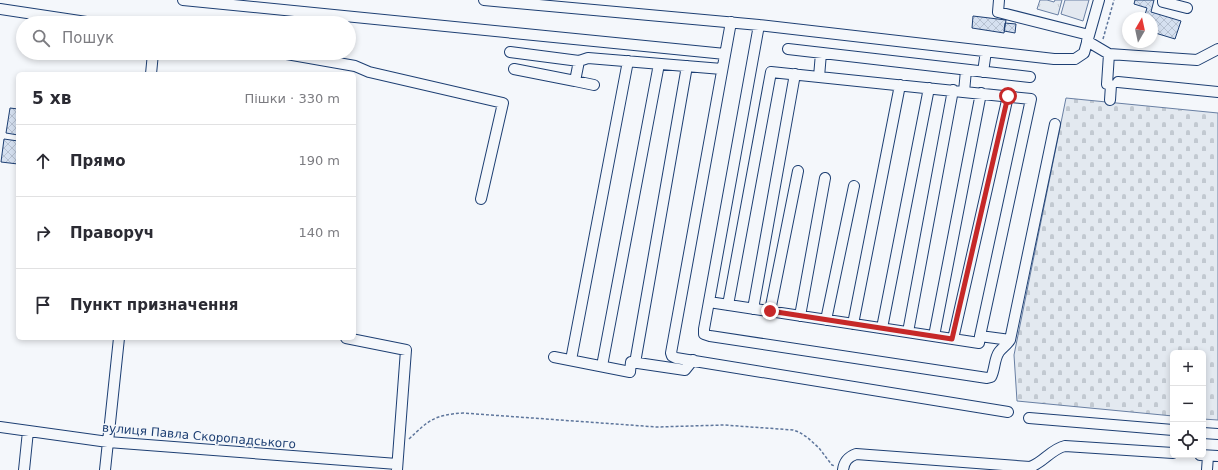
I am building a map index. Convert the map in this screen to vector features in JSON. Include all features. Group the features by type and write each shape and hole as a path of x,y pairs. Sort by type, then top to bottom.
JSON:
{"street":[{"path":"183,0 344,16"},
{"path":"484,0 731,22 1054,60 1075,59 1084,53 1099,0"},
{"path":"999,0 998,12 1088,38 1109,54 1197,60 1218,49"},
{"path":"1163,0 1163,2 1187,8"},
{"path":"0,9 46,16"},
{"path":"356,17 725,54"},
{"path":"731,22 671,353 672,356 676,358 1008,412"},
{"path":"759,25 704,334 987,378 991,377 997,357 1010,340 1056,124"},
{"path":"788,49 1030,77"},
{"path":"983,72 986,51"},
{"path":"510,52 579,61 588,58 722,69"},
{"path":"819,76 821,53"},
{"path":"1109,54 1107,84 1111,85 1110,100"},
{"path":"151,72 152,60"},
{"path":"321,60 355,66 369,72 503,103 481,199"},
{"path":"575,81 579,61"},
{"path":"571,360 628,61"},
{"path":"602,366 659,64"},
{"path":"635,363 687,66"},
{"path":"514,69 594,86"},
{"path":"964,92 966,70"},
{"path":"709,302 728,305 753,308 979,343 1031,99 771,72 728,305"},
{"path":"753,308 796,74"},
{"path":"1118,82 1218,92"},
{"path":"853,324 900,85"},
{"path":"882,328 929,88"},
{"path":"908,332 953,90"},
{"path":"934,336 981,93"},
{"path":"952,339 1008,96"},
{"path":"770,311 798,171"},
{"path":"800,316 825,178"},
{"path":"826,320 854,186"},
{"path":"980,336 1010,340"},
{"path":"105,470 119,340"},
{"path":"356,340 406,350 397,467"},
{"path":"554,357 630,372 631,362 685,370 693,360"},
{"path":"1029,418 1170,430"},
{"name":"вулиця Павла Скоропадського","path":"0,427 108,442 397,467"},
{"path":"24,470 28,431"},
{"path":"1206,433 1218,434"},
{"path":"844,465 856,454 1030,467 1036,466 1059,447 1065,446 1170,453"},
{"path":"1207,470 1209,456"}],"path":[{"path":"1102,40 1114,0"},
{"path":"398,450 424,424 434,418 448,414 463,413 657,427 724,425 793,430 808,438 819,448 832,465 844,465"}],"green space":[{"path":"1040,0 1054,2 1055,0 1062,0 1058,15 1037,9"},
{"path":"1066,98 1218,113 1218,420 1206,419 1206,350 1170,350 1170,416 1017,401 1014,355"}],"shaded area":[{"path":"1065,0 1089,0 1083,21 1061,14"}],"building":[{"path":"1135,0 1154,0 1151,12 1146,12 1147,8 1134,4"},
{"path":"1158,14 1181,21 1175,39 1158,34"},
{"path":"973,16 1006,20 1004,33 972,28"},
{"path":"1005,23 1016,24 1015,33 1004,31"},
{"path":"10,108 16,109 16,135 6,133"},
{"path":"4,139 16,141 16,164 1,162"}],"route":[{"path":"770,311 952,339 1008,96"}]}
